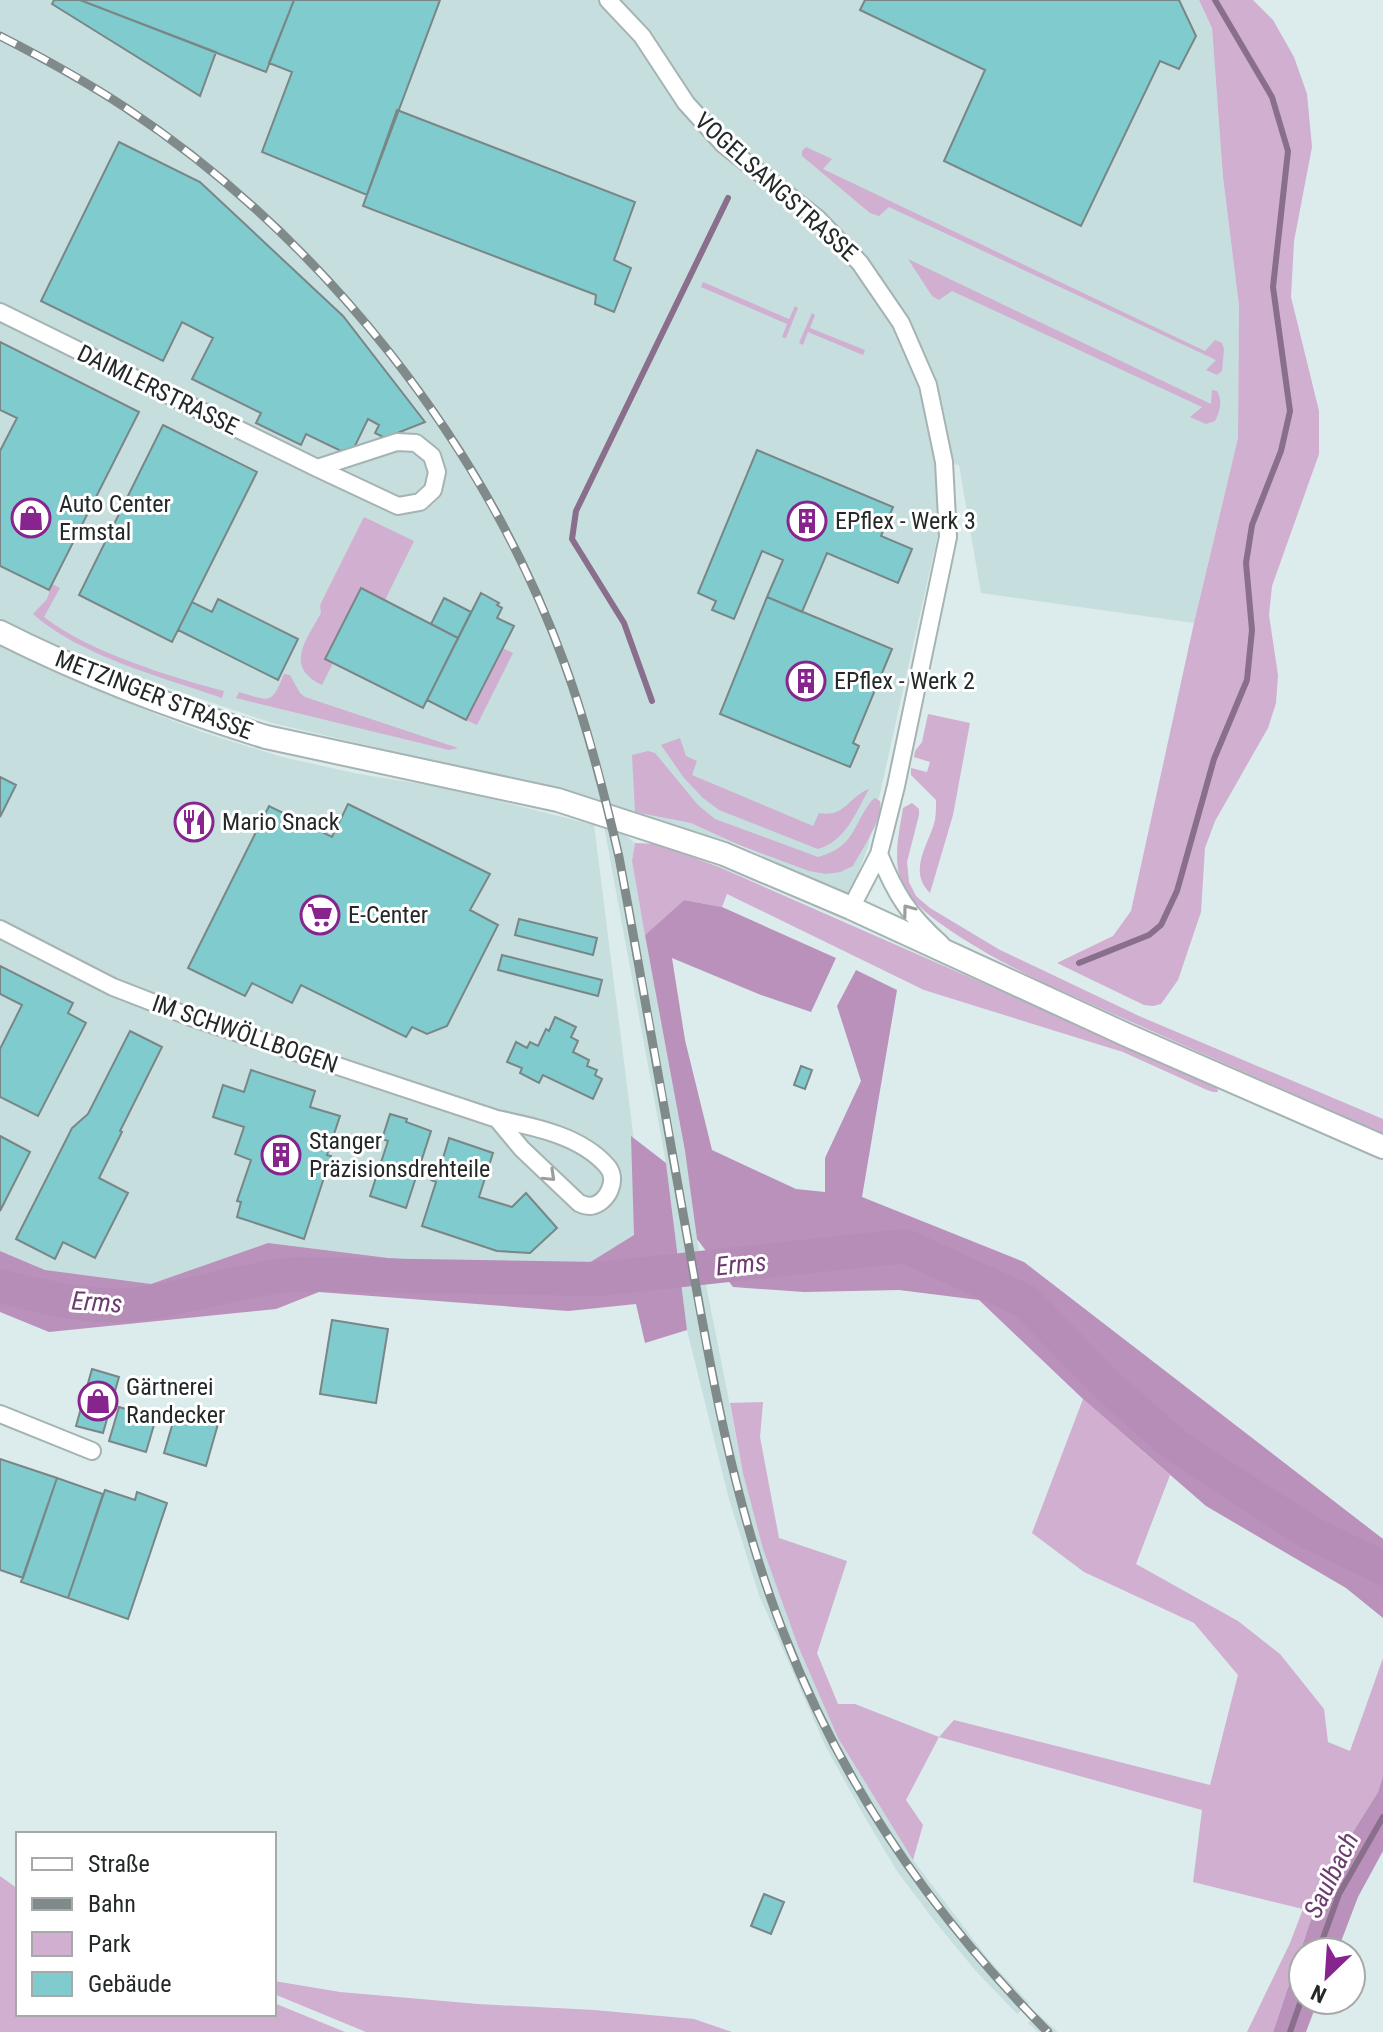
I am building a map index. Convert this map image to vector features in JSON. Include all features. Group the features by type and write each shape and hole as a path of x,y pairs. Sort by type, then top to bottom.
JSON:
{"street":[{"name":"VOGELSANGSTRASSE","path":"608,0 642,36 686,103 724,145 817,218 860,263 901,323 928,385 944,462 948,537 879,854 851,908"},
{"name":"DAIMLERSTRASSE","path":"0,312 317,468 398,506 420,502 433,490 437,472 432,456 416,443 397,442 317,468"},
{"name":"METZINGER STRASSE","path":"0,632 128,689 220,723 266,737 558,800 724,854 1383,1147"},
{"path":"879,854 903,905 919,925 952,955"},
{"name":"IM SCHWÖLLBOGEN","path":"0,929 113,987 193,1018 568,1140 590,1151 610,1169 613,1179 610,1190 601,1202 589,1206 579,1203 522,1149 497,1119"},
{"path":"0,1414 92,1451"}],"shaded area":[{"path":"0,0 1199,0 1212,28 1223,177 1239,306 1238,438 1194,623 981,593 959,465 935,461 938,534 868,847 851,891 846,894 737,844 558,790 272,723 106,667 0,620"},
{"path":"0,643 155,714 282,757 359,774 452,789 594,825 635,1149 637,1237 579,1273 154,1286 49,1272 0,1251"},
{"path":"604,826 624,834 635,843 632,861 685,1151 697,1239 743,1472 763,1549 798,1646 838,1738 913,1860 988,1959 1029,2003 1017,2014 975,1970 897,1871 825,1745 759,1595 729,1499 687,1330 666,1163"},
{"path":"684,900 722,907 836,958 811,1012 672,958 685,1040 712,1150 796,1189 825,1192 825,1158 861,1081 837,1006 856,970 897,990 862,1197 1024,1262 1383,1539 1383,1618 1346,1588 1206,1506 1083,1399 979,1300 899,1290 804,1292 733,1287 697,1239 685,1151 645,935"},
{"path":"631,1136 666,1163 687,1330 645,1343 636,1304 568,1311 319,1292 276,1309 49,1332 0,1312 0,1251 45,1270 151,1284 268,1243 388,1258 576,1271 634,1235"},
{"path":"1383,1775 1383,1851 1358,1897 1343,1936 1305,1936 1326,1875 1378,1792"},
{"path":"1287,1991 1287,2016 1312,2016 1306,2032 1273,2032"},
{"path":"1038,2014 1058,2032 1038,2032 1028,2023"}],"green space":[{"path":"1199,0 1253,0 1273,20 1294,57 1307,94 1312,147 1294,241 1291,297 1319,411 1319,454 1272,586 1269,615 1278,675 1276,703 1268,728 1215,821 1205,848 1201,912 1178,980 1161,1004 1153,1006 1144,1005 1057,963 1113,936 1131,911 1238,438 1239,306 1223,177 1212,28"},
{"path":"806,147 832,159 823,169 1205,351 1215,340 1222,343 1222,371 1217,375 1206,370 1216,360 889,207 879,216 870,213 802,156"},
{"path":"908,259 1211,404 1212,390 1217,391 1220,406 1215,421 1206,424 1190,417 1202,407 952,291 939,300 932,296"},
{"path":"703,282 789,319 795,306 798,308 786,338 782,337 787,324 701,287"},
{"path":"812,313 815,315 810,328 865,350 863,355 808,332 803,345 799,343"},
{"path":"364,517 414,541 385,600 360,589 325,658 333,663 322,685 303,670 302,652 321,613 323,599"},
{"path":"52,584 60,588 44,617 83,641 130,662 224,691 222,698 123,664 52,629 33,614 47,599"},
{"path":"503,648 513,653 477,725 466,720"},
{"path":"284,674 290,675 305,697 458,748 449,750 236,698 239,692 263,699 272,696"},
{"path":"928,714 970,723 953,815 930,893 923,884 920,866 935,820 936,800 911,775 911,768 927,772 930,762 914,757 922,742"},
{"path":"680,738 686,756 697,761 692,775 813,826 819,813 841,810 869,789 843,833 818,849 719,810 703,798 684,778 661,745"},
{"path":"648,751 655,753 698,805 715,819 818,857 839,848 846,841 875,798 880,801 879,816 853,866 826,874 809,871 691,823 635,812 632,755"},
{"path":"912,803 919,809 919,815 907,862 909,882 916,896 930,908 1000,950 1139,1016 1383,1119 1383,1134 1046,984 943,926 924,911 901,882 897,863 898,836 903,808"},
{"path":"635,843 657,844 719,867 1208,1082 1217,1087 1218,1092 1207,1090 1123,1052 924,990 727,894 722,907 684,900 645,935 632,861"},
{"path":"1083,1399 1170,1475 1136,1564 1238,1621 1280,1654 1324,1709 1328,1742 1350,1751 1383,1658 1383,1775 1378,1792 1326,1875 1305,1936 1293,1936 1303,1909 1193,1882 1202,1810 939,1737 954,1720 1210,1785 1238,1675 1194,1623 1084,1572 1032,1533"},
{"path":"763,1402 760,1437 779,1538 847,1561 817,1653 838,1704 855,1704 939,1737 906,1800 923,1825 913,1860 838,1738 798,1646 763,1549 743,1473 730,1403"},
{"path":"0,1876 16,1888 16,2016 276,2016 276,2004 345,2032 0,2032"},
{"path":"1287,1949 1287,1991 1273,2032 1247,2032"},
{"path":"276,1981 340,1992 694,2019 732,2032 366,2032 276,1995"}],"building":[{"path":"54,0 80,0 216,52 200,96 52,4"},
{"path":"80,0 294,0 266,72"},
{"path":"294,0 440,0 367,195 262,152 292,72 269,63"},
{"path":"865,0 1179,0 1196,36 1179,69 1160,61 1081,226 944,161 985,70 860,10"},
{"path":"397,110 635,202 614,260 631,268 614,312 595,304 596,295 363,206"},
{"path":"119,142 200,182 343,316 425,422 385,438 375,433 379,425 368,419 354,448 341,451 306,434 301,445 256,423 261,413 192,379 213,338 182,322 163,361 41,301"},
{"path":"0,342 139,412 49,590 0,566 0,451 17,418 0,410"},
{"path":"163,425 257,472 172,642 79,595"},
{"name":"EPflex - Werk 3","path":"757,450 893,507 881,536 912,549 898,583 827,553 802,612 767,597 783,560 762,551 734,619 712,610 716,601 698,593"},
{"path":"361,588 458,638 423,708 325,659"},
{"path":"481,593 499,603 497,605 502,608 497,618 514,626 466,720 427,700"},
{"name":"EPflex - Werk 2","path":"767,597 892,649 853,743 859,746 850,767 720,714"},
{"path":"444,598 471,612 458,638 431,624"},
{"path":"218,599 298,639 278,680 178,630 192,602 212,612"},
{"path":"0,777 16,785 0,817"},
{"path":"348,804 490,874 470,910 498,925 447,1026 427,1034 412,1027 406,1037 301,985 292,1003 252,983 245,996 188,968 269,806 332,837"},
{"path":"519,919 597,938 593,955 515,935"},
{"path":"502,955 602,980 598,996 498,970"},
{"path":"0,966 73,1003 68,1013 86,1023 38,1116 0,1097 0,1049 22,1005 0,994"},
{"path":"555,1017 576,1027 571,1037 578,1041 573,1052 589,1060 587,1066 597,1070 595,1075 602,1079 593,1099 543,1075 539,1083 520,1073 522,1068 507,1062 516,1042 527,1048 530,1042 538,1046"},
{"path":"130,1031 162,1047 99,1178 128,1193 95,1258 63,1242 55,1259 16,1239 72,1128 88,1114"},
{"path":"801,1066 812,1070 805,1089 794,1085"},
{"name":"Stanger Präzisionsdrehteile","path":"251,1070 315,1091 310,1107 340,1116 327,1155 331,1156 304,1239 237,1217 241,1202 237,1201 251,1160 235,1154 244,1127 213,1117 223,1085 244,1092"},
{"path":"390,1114 431,1131 406,1208 370,1196 388,1141 382,1139"},
{"path":"0,1136 30,1152 0,1211"},
{"path":"449,1138 493,1153 479,1197 512,1207 526,1193 557,1228 530,1253 497,1251 422,1226 436,1182 431,1180 435,1166 440,1168"},
{"path":"332,1320 388,1329 376,1403 320,1394"},
{"name":"Gärtnerei Randecker","path":"92,1369 119,1377 103,1433 76,1426"},
{"path":"119,1407 156,1418 146,1452 109,1441"},
{"path":"176,1412 218,1424 206,1466 164,1453"},
{"path":"0,1459 57,1478 23,1578 0,1570"},
{"path":"57,1478 103,1494 68,1598 21,1582"},
{"path":"105,1490 135,1500 137,1492 167,1503 128,1619 68,1598"},
{"path":"764,1894 784,1902 771,1934 751,1926"}],"waterway":[{"path":"1079,963 1149,935 1161,925 1177,891 1214,759 1247,680 1252,630 1246,563 1252,525 1281,451 1290,411 1273,287 1288,151 1272,97 1215,0"},
{"path":"652,701 624,623 572,539 576,511 728,198"},
{"name":"Erms","path":"0,1286 69,1301 123,1305 159,1301 296,1274 599,1279 905,1246 1025,1301 1108,1386 1176,1446 1310,1533 1383,1568"},
{"name":"Saulbach","path":"1324,1936 1339,1894 1383,1817"},
{"name":"Saulbach","path":"1290,2032 1296,2016"}],"railway":[{"path":"0,36 126,108 198,160 266,219 330,283 389,352 443,425 490,503 531,583 565,665 601,784 619,857 725,1435 766,1585 807,1690 863,1796 895,1847 967,1943 1048,2032"}],"place":[{"name":"Auto Center Ermstal","path":"31,518"},
{"name":"EPflex - Werk 3","path":"807,521"},
{"name":"EPflex - Werk 2","path":"806,681"},
{"name":"Mario Snack","path":"194,822"},
{"name":"E-Center","path":"320,915"},
{"name":"Stanger Präzisionsdrehteile","path":"281,1155"},
{"name":"Gärtnerei Randecker","path":"98,1401"}]}
